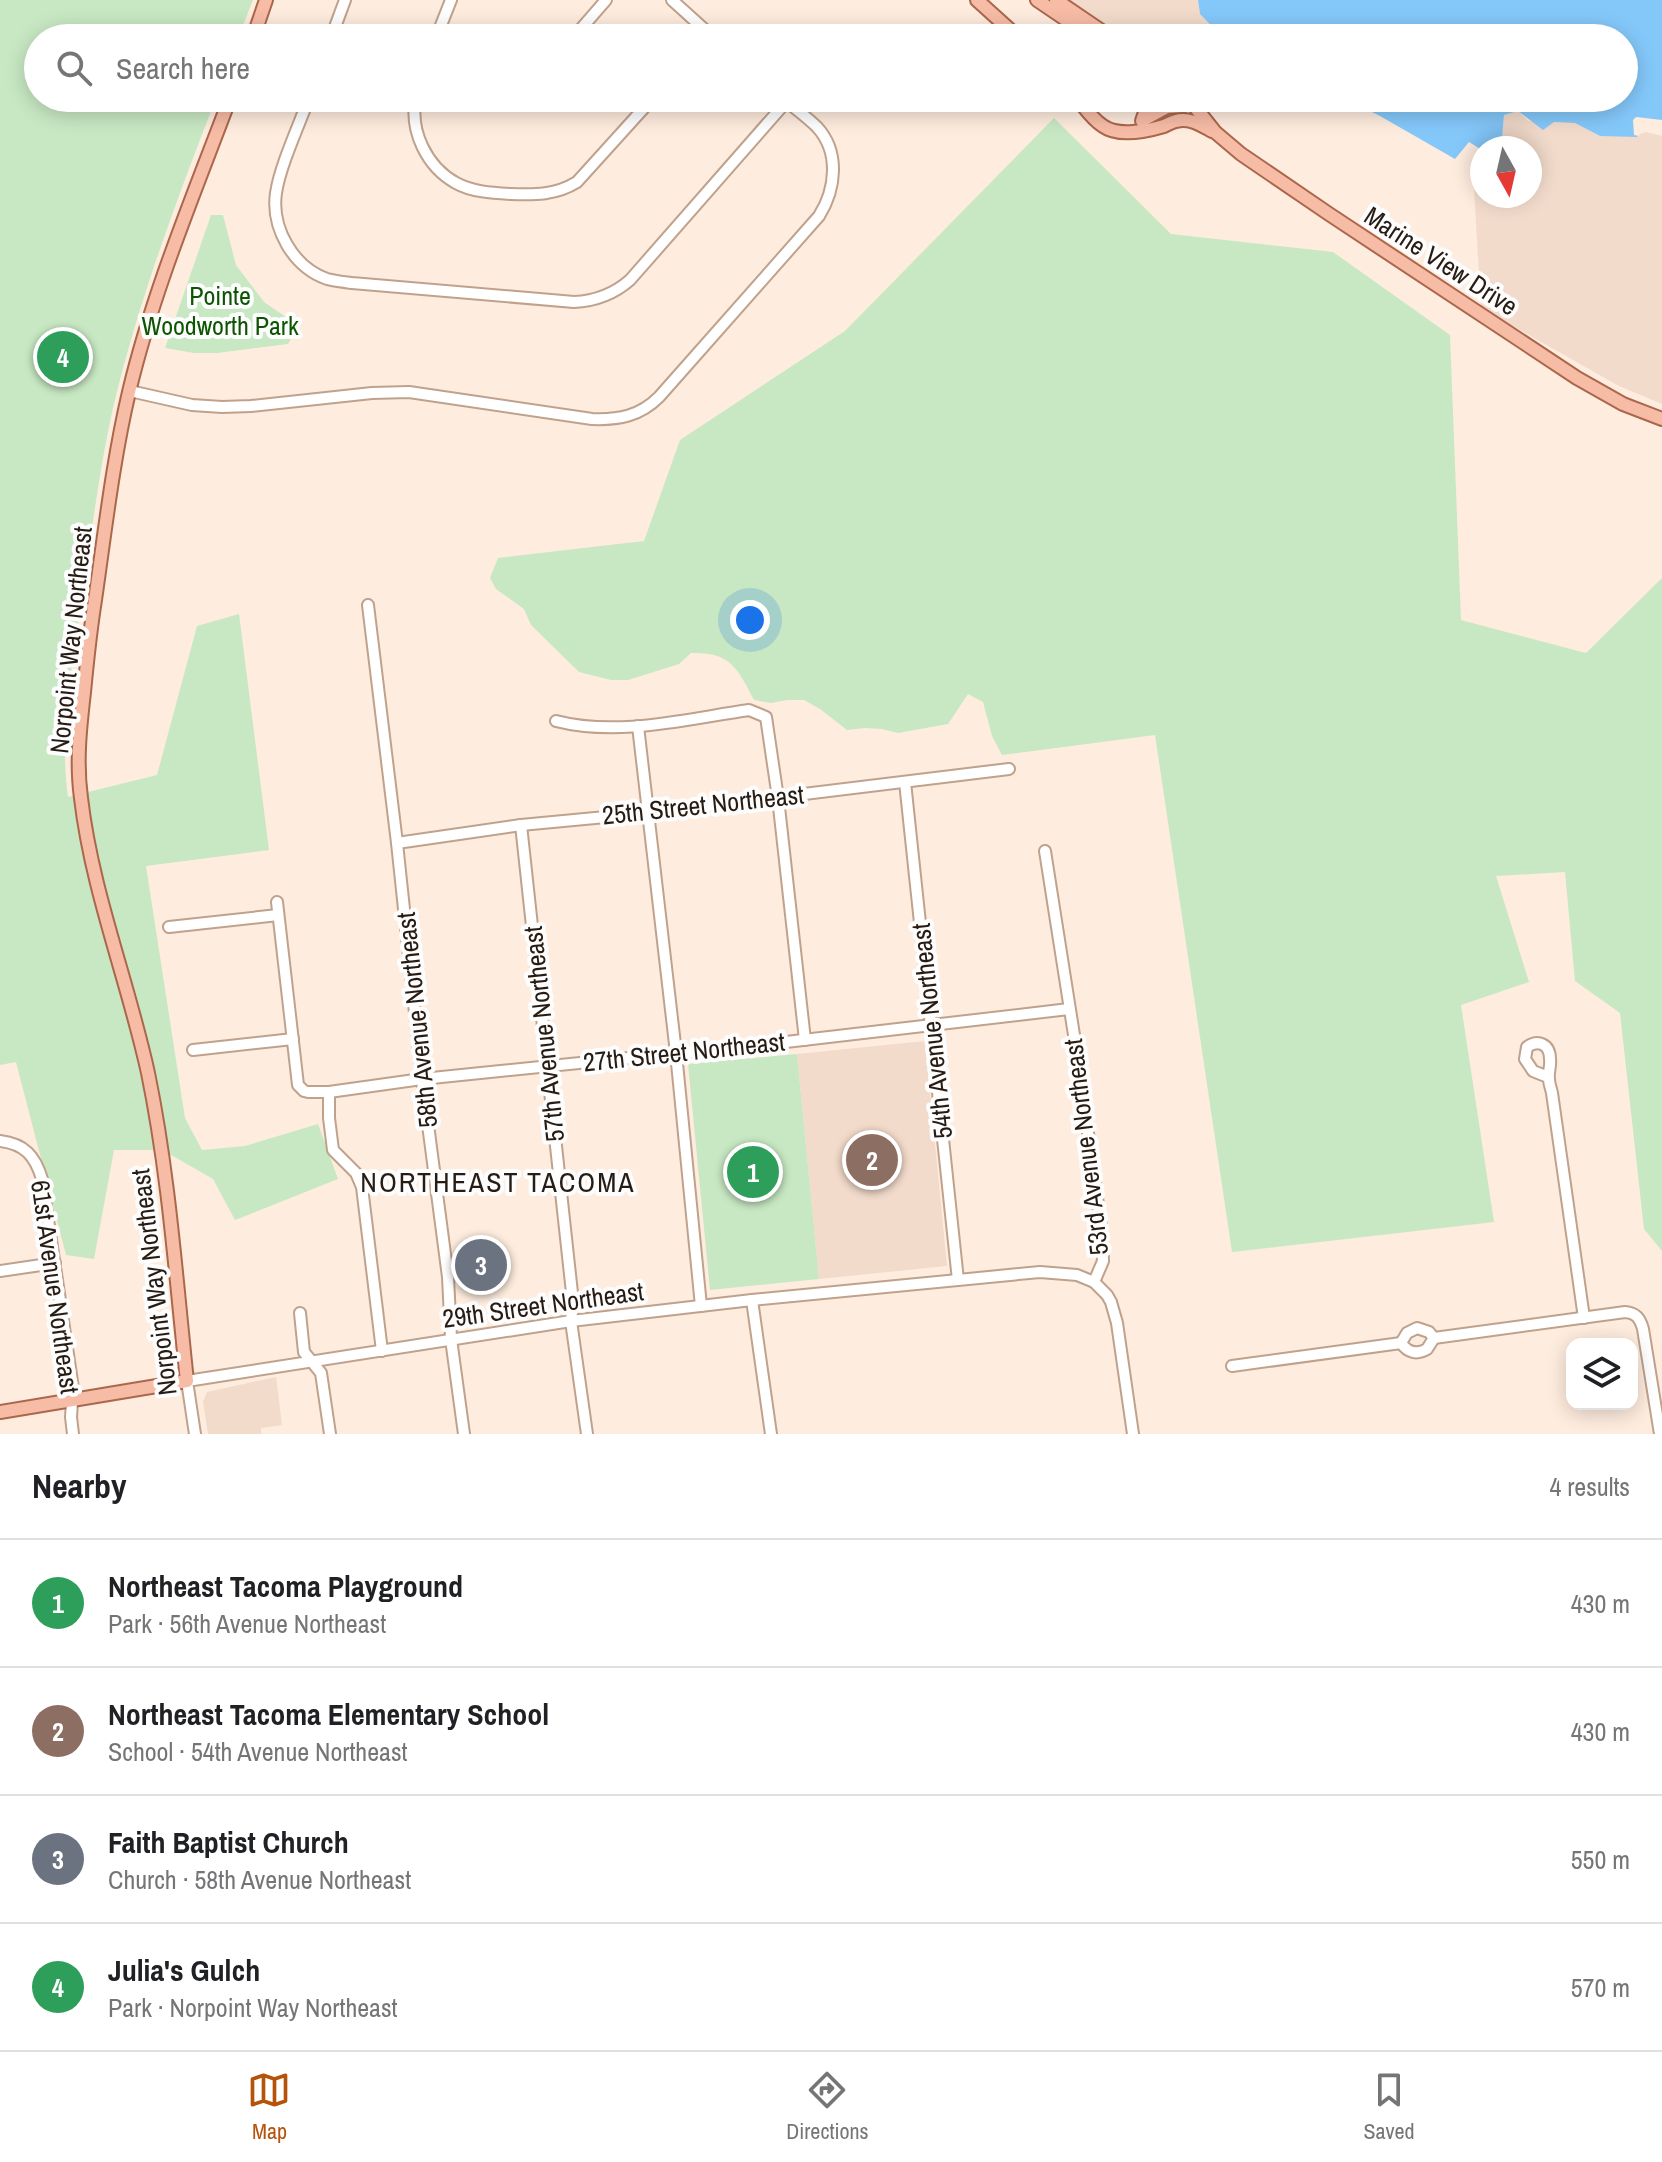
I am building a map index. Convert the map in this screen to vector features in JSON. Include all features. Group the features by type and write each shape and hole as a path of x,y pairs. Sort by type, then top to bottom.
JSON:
{"main road":[{"path":"258,24 266,0"},
{"path":"977,0 1004,24"},
{"path":"1037,0 1072,24"},
{"path":"1056,0 1091,24"},
{"name":"Norpoint Way Northeast","path":"187,1381 156,1114 93,865 80,796 79,741 90,631 115,462 130,391 149,322 225,112"},
{"path":"1089,112 1109,130 1125,132 1185,120 1211,127"},
{"path":"1143,126 1146,112"},
{"path":"1143,126 1155,112"},
{"name":"Marine View Drive","path":"1194,112 1241,154 1577,378 1623,404 1662,419"},
{"name":"29th Street Northeast","path":"0,1412 187,1381"}],"street":[{"path":"336,24 345,0"},
{"path":"442,24 451,0"},
{"path":"585,24 606,0"},
{"path":"672,0 697,24"},
{"path":"304,112 278,183 275,202 282,235 293,254 309,270 326,279 344,282 574,302 603,297 630,280 775,112"},
{"path":"415,112 419,139 429,159 457,184 469,189 532,195 563,191 577,182 640,112"},
{"path":"130,391 192,405 222,407 409,392 592,419 634,415 659,397 824,208 834,177 832,157 817,127 799,112"},
{"name":"58th Avenue Northeast","path":"368,605 464,1434"},
{"path":"556,721 575,726 638,726 749,710 766,717 805,1040"},
{"path":"638,726 676,1053 701,1306"},
{"name":"25th Street Northeast","path":"397,843 521,825 648,813 1009,769"},
{"name":"54th Avenue Northeast","path":"905,782 958,1280"},
{"name":"57th Avenue Northeast","path":"521,825 573,1302 571,1321 587,1434"},
{"name":"53rd Avenue Northeast","path":"1045,851 1104,1248 1102,1265 1094,1282 1111,1302 1117,1323 1133,1434"},
{"path":"193,1050 293,1039 277,902"},
{"path":"169,927 278,915"},
{"name":"27th Street Northeast","path":"293,1039 298,1085 308,1092 329,1092 422,1079 805,1040 1069,1009"},
{"path":"1548,1077 1584,1318"},
{"path":"329,1092 333,1150 356,1173 362,1187 382,1351"},
{"name":"61st Avenue Northeast","path":"0,1141 22,1147 35,1160 42,1179 73,1388 73,1434"},
{"path":"0,1271 55,1263"},
{"name":"29th Street Northeast","path":"187,1381 571,1321 752,1300 1049,1272 1077,1275 1094,1282"},
{"path":"752,1300 771,1434"},
{"path":"1401,1343 1407,1333 1417,1328 1434,1338 1625,1312 1638,1317 1643,1329 1660,1434"},
{"path":"300,1313 304,1352 321,1373 330,1434"},
{"path":"1401,1343 1419,1353 1431,1346 1434,1338"},
{"path":"1232,1366 1401,1343"},
{"name":"Norpoint Way Northeast","path":"187,1381 195,1434"}],"shaded area":[{"path":"1069,0 1198,0 1200,14 1210,24 1103,24"},
{"path":"1514,112 1519,112 1528,121 1575,123 1600,136 1640,130 1662,132 1662,404 1617,385 1481,308 1475,208 1542,208 1542,136 1502,136 1504,115"},
{"path":"925,1041 947,1266 819,1279 797,1054"},
{"path":"276,1377 282,1425 261,1428 261,1434 208,1434 203,1402 207,1392"}],"green space":[{"path":"0,0 253,0 244,24 24,24 24,112 211,112 146,290 113,408 99,480 71,673 66,723 66,772 68,797 157,775 197,626 239,614 269,850 146,866 185,1118 202,1150 245,1146 318,1124 338,1179 235,1220 213,1179 161,1150 114,1150 94,1259 66,1255 16,1062 0,1065"},
{"path":"1054,118 1171,234 1333,252 1450,335 1461,620 1586,653 1662,578 1662,1251 1644,1229 1620,1013 1575,981 1565,872 1496,876 1529,982 1461,1005 1494,1222 1232,1252 1155,735 1002,755 992,736 983,702 968,694 948,724 898,733 865,728 847,730 804,700 771,703 754,700 731,664 704,653 691,653 679,664 628,680 611,680 579,672 531,625 524,609 496,589 490,578 498,558 644,541 680,440 845,331"},
{"name":"Pointe Woodworth Park","path":"211,215 223,215 236,265 264,302 299,326 288,344 217,353 165,348"},
{"path":"797,1054 819,1279 710,1290 688,1064"}],"water":[{"path":"1198,0 1662,0 1662,132 1640,130 1637,137 1600,136 1575,123 1554,122 1543,130 1519,112 1638,112 1638,24 1210,24 1200,14"},
{"path":"1372,112 1514,112 1504,115 1502,136 1470,136 1470,143 1455,159"}],"pier":[{"path":"1636,117 1662,120 1662,136 1646,132 1634,135 1633,120"}],"place":[{"name":"Julia's Gulch","path":"63,357"},
{"name":"Northeast Tacoma Elementary School","path":"872,1160"},
{"name":"Northeast Tacoma Playground","path":"753,1172"},
{"name":"Faith Baptist Church","path":"481,1265"}],"district":[{"name":"NORTHEAST TACOMA","path":"498,1182"}]}
